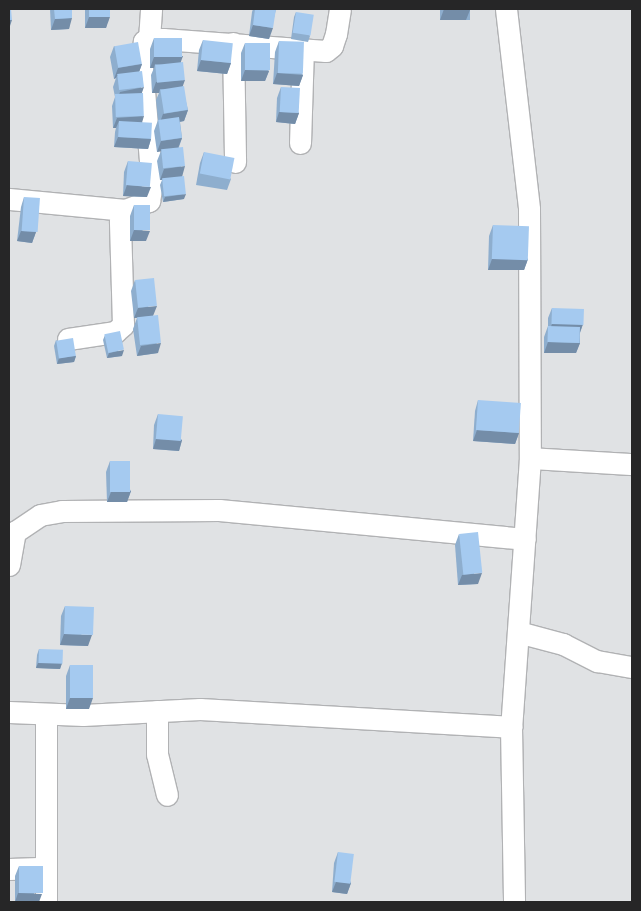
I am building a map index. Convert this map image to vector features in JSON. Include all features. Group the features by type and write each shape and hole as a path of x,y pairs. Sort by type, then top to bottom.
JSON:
{"street":[{"path":"149,39 151,9"},
{"path":"9,199 125,210 143,204 151,196 151,142 141,49 144,41 149,39 233,43 326,51 332,46 340,9"},
{"path":"506,9 529,209 530,458 511,727 514,902"},
{"path":"233,43 235,162"},
{"path":"300,143 303,50"},
{"path":"68,339 115,332 123,325 118,246 125,210"},
{"path":"530,458 632,464"},
{"path":"9,565 15,532 40,515 62,511 219,510 524,539"},
{"path":"518,632 563,644 597,661 632,668"},
{"path":"9,712 46,714 200,709 511,727"},
{"path":"157,711 157,754 167,795"},
{"path":"46,714 46,902"},
{"path":"9,869 46,868"}],"building":[{"path":"9,9 11,9 12,20 9,20"},
{"path":"54,9 72,9 72,18 55,19"},
{"path":"89,9 110,9 110,17 89,17"},
{"path":"255,9 276,9 273,28 253,25"},
{"path":"296,12 314,15 310,36 293,33"},
{"path":"154,38 182,38 182,57 154,57"},
{"path":"203,40 233,43 231,63 201,60"},
{"path":"279,41 304,42 303,74 278,73"},
{"path":"138,42 142,64 118,68 114,46"},
{"path":"245,43 270,43 270,70 245,70"},
{"path":"183,62 185,80 157,83 155,65"},
{"path":"142,71 144,87 119,90 117,74"},
{"path":"184,86 188,110 164,113 160,90"},
{"path":"281,87 300,88 299,113 280,112"},
{"path":"143,93 144,116 116,117 115,94"},
{"path":"179,117 182,138 161,141 158,120"},
{"path":"119,121 152,123 151,139 118,137"},
{"path":"183,147 185,166 163,168 161,149"},
{"path":"204,152 234,158 230,180 200,174"},
{"path":"128,161 152,163 150,187 126,185"},
{"path":"184,176 186,194 164,196 162,178"},
{"path":"24,197 40,198 38,232 22,231"},
{"path":"134,205 150,205 150,230 134,230"},
{"path":"493,225 529,226 528,260 492,259"},
{"path":"154,278 157,306 138,308 135,280"},
{"path":"552,308 584,309 583,325 551,324"},
{"path":"158,315 161,343 140,345 137,317"},
{"path":"548,326 580,327 579,343 547,342"},
{"path":"120,331 124,350 108,353 104,334"},
{"path":"73,338 76,356 59,358 56,341"},
{"path":"478,400 521,403 519,433 476,430"},
{"path":"158,414 183,416 181,441 156,439"},
{"path":"110,461 130,461 130,492 110,492"},
{"path":"478,532 482,573 463,575 459,534"},
{"path":"65,606 94,607 93,635 64,634"},
{"path":"39,649 63,650 62,664 39,663"},
{"path":"70,665 93,665 93,698 70,698"},
{"path":"338,852 354,854 350,884 334,882"},
{"path":"19,866 43,866 43,893 19,893"}]}
